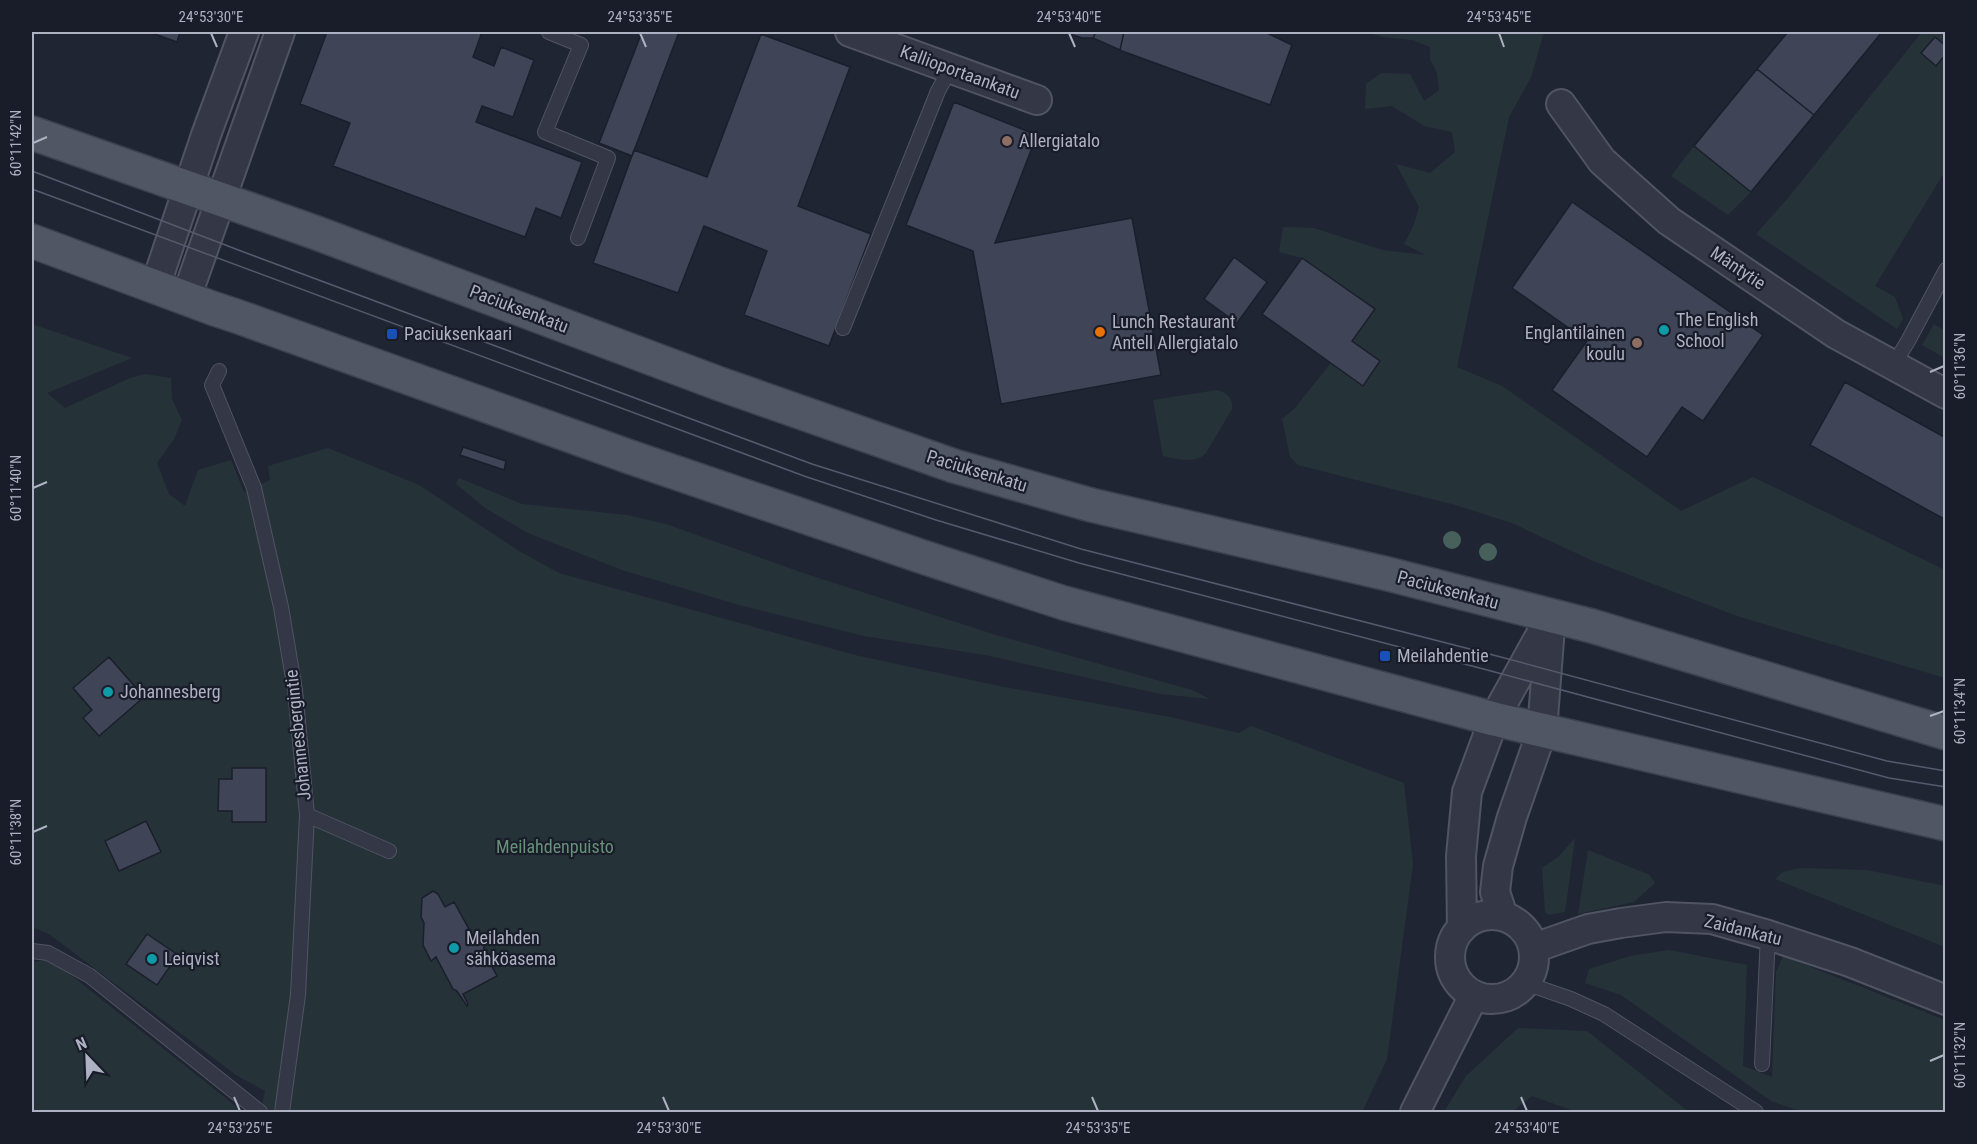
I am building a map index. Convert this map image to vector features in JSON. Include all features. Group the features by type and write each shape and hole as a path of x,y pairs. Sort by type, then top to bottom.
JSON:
{"main road":[{"name":"Paciuksenkatu","path":"32,133 221,198 710,380 954,466 1091,505 1388,574 1629,636 1946,733"},
{"path":"32,241 630,457 1064,603 1494,720 1946,824"}],"street":[{"path":"155,287 206,135 244,32"},
{"path":"186,298 280,32"},
{"name":"Kallioportaankatu","path":"850,32 1037,100"},
{"name":"Mäntytie","path":"1561,104 1602,161 1656,211 1836,334 1946,394"},
{"path":"1462,927 1461,856 1467,792 1494,720 1551,616"},
{"path":"1503,916 1495,892 1498,866 1512,817 1542,731 1551,616"},
{"path":"1488,915 1503,916 1516,921 1532,938 1534,967 1525,983 1515,993 1502,998 1487,999 1474,995 1459,982 1451,964 1450,951 1454,938 1462,927 1474,919 1488,915"},
{"name":"Zaidankatu","path":"1534,948 1588,929 1666,917 1712,919 1850,963 1946,1000"},
{"path":"1415,1113 1474,995"}],"lane":[{"path":"549,32 581,45 545,132 608,158 578,238"},
{"path":"843,328 938,91 950,69"},
{"path":"1893,366 1946,270"},
{"name":"Johannesbergintie","path":"219,371 212,385 254,488 281,607 295,690 307,815 298,995 282,1113"},
{"path":"307,815 389,850"},
{"path":"1762,1064 1768,935"},
{"path":"32,951 48,953 90,976 260,1113"},
{"path":"1525,983 1571,999 1604,1014 1756,1113"}],"green space":[{"path":"1365,32 1544,32 1531,77 1509,117 1457,367 1502,386 1681,511 1753,477 1945,570 1945,678 1737,616 1593,561 1512,523 1455,505 1298,465 1290,457 1282,419 1294,409 1331,363 1363,385 1380,362 1352,341 1374,309 1302,258 1279,252 1283,227 1314,228 1382,250 1426,255 1404,244 1413,227 1419,207 1396,164 1430,173 1455,152 1452,132 1424,126 1392,106 1365,109 1366,84 1381,73 1410,74 1424,101 1439,90 1437,73 1430,59 1430,47 1412,40 1382,37"},
{"path":"1922,32 1945,32 1945,177 1942,176 1875,286 1895,297 1903,319 1897,329 1756,234 1788,198"},
{"path":"1694,146 1751,192 1728,215 1671,176"},
{"name":"Meilahdenpuisto","path":"32,324 132,358 47,393 65,408 130,378 145,374 171,378 172,399 182,420 174,439 157,463 169,494 185,506 198,470 231,460 244,492 270,480 268,466 328,448 419,485 519,551 559,573 855,655 999,686 1170,717 1239,733 1251,726 1404,783 1413,864 1387,1059 1362,1112 261,1112 265,1091 236,1075 49,934 32,927"},
{"path":"1934,324 1945,331 1945,358 1922,345"},
{"path":"1217,390 1229,396 1232,409 1206,453 1192,460 1163,456 1153,400"},
{"path":"459,478 522,504 627,515 666,524 803,573 996,635 1192,690 1210,699 1160,694 985,655 864,636 739,605 622,570 528,533 485,508 456,484"},
{"path":"1575,838 1565,912 1549,915 1545,912 1542,868 1558,857"},
{"path":"1588,850 1650,875 1655,883 1634,902 1578,914"},
{"path":"1800,868 1867,870 1945,886 1945,947 1775,879 1783,872"},
{"path":"1669,950 1747,965 1743,1066 1772,1077 1776,972 1783,956 1945,1020 1945,1112 1803,1112 1771,1101 1621,995 1585,983 1589,969 1630,956"},
{"path":"52,960 243,1112 32,1112 32,962"},
{"path":"1518,1028 1587,1031 1689,1112 1577,1112 1532,1096 1512,1112 1444,1112 1466,1076"}],"building":[{"path":"149,32 180,32 177,42"},
{"path":"327,32 482,32 473,57 494,66 501,47 534,60 513,117 482,106 476,122 582,162 561,218 536,208 525,237 333,166 350,123 300,104"},
{"path":"642,32 679,32 632,156 599,143"},
{"path":"1064,32 1096,32 1093,38 1082,38"},
{"path":"1096,32 1124,32 1120,50 1093,38"},
{"path":"1124,32 1265,32 1292,45 1270,105 1120,50"},
{"path":"1788,32 1882,32 1814,115 1757,69"},
{"path":"761,34 850,67 798,206 871,234 829,346 744,315 767,251 704,226 678,293 593,263 634,150 707,177"},
{"path":"1935,37 1946,46 1946,54 1936,66 1921,53"},
{"path":"1757,69 1814,115 1751,192 1694,146"},
{"name":"Allergiatalo","path":"954,102 1037,135 995,243 1132,218 1161,375 1001,404 973,251 906,225"},
{"name":"The English School","path":"1572,202 1763,335 1703,421 1682,407 1647,457 1552,390 1587,341 1512,288"},
{"path":"1234,257 1267,282 1237,323 1204,299"},
{"path":"1302,258 1375,309 1352,341 1380,361 1363,386 1262,314"},
{"path":"1845,382 1946,438 1946,520 1810,445"},
{"path":"463,447 506,461 504,470 460,455"},
{"name":"Johannesberg","path":"109,657 144,697 99,736 83,718 92,710 73,688"},
{"path":"232,768 266,768 266,822 232,822 232,811 218,811 219,779 232,779"},
{"path":"146,821 161,852 119,871 105,841"},
{"name":"Meilahden sähköasema","path":"433,891 438,894 445,907 454,902 474,938 479,936 484,944 484,952 497,976 463,994 467,1006 457,991 453,989 436,957 431,961 423,945 422,898"},
{"name":"Leiqvist","path":"147,934 178,955 157,985 126,964"}],"tram line":[{"path":"32,171 812,464 1081,549 1497,656 1887,761 1946,771"},
{"path":"32,189 804,476 936,520 1079,563 1889,778 1946,787"}],"place":[{"name":"Allergiatalo","path":"1007,141"},
{"name":"The English School","path":"1664,330"},
{"name":"Lunch Restaurant Antell Allergiatalo","path":"1100,332"},
{"name":"Paciuksenkaari","path":"392,334"},
{"name":"Englantilainen koulu","path":"1637,343"},
{"name":"Meilahdentie","path":"1385,656"},
{"name":"Johannesberg","path":"108,692"},
{"name":"Meilahden sähköasema","path":"454,948"},
{"name":"Leiqvist","path":"152,959"}]}
